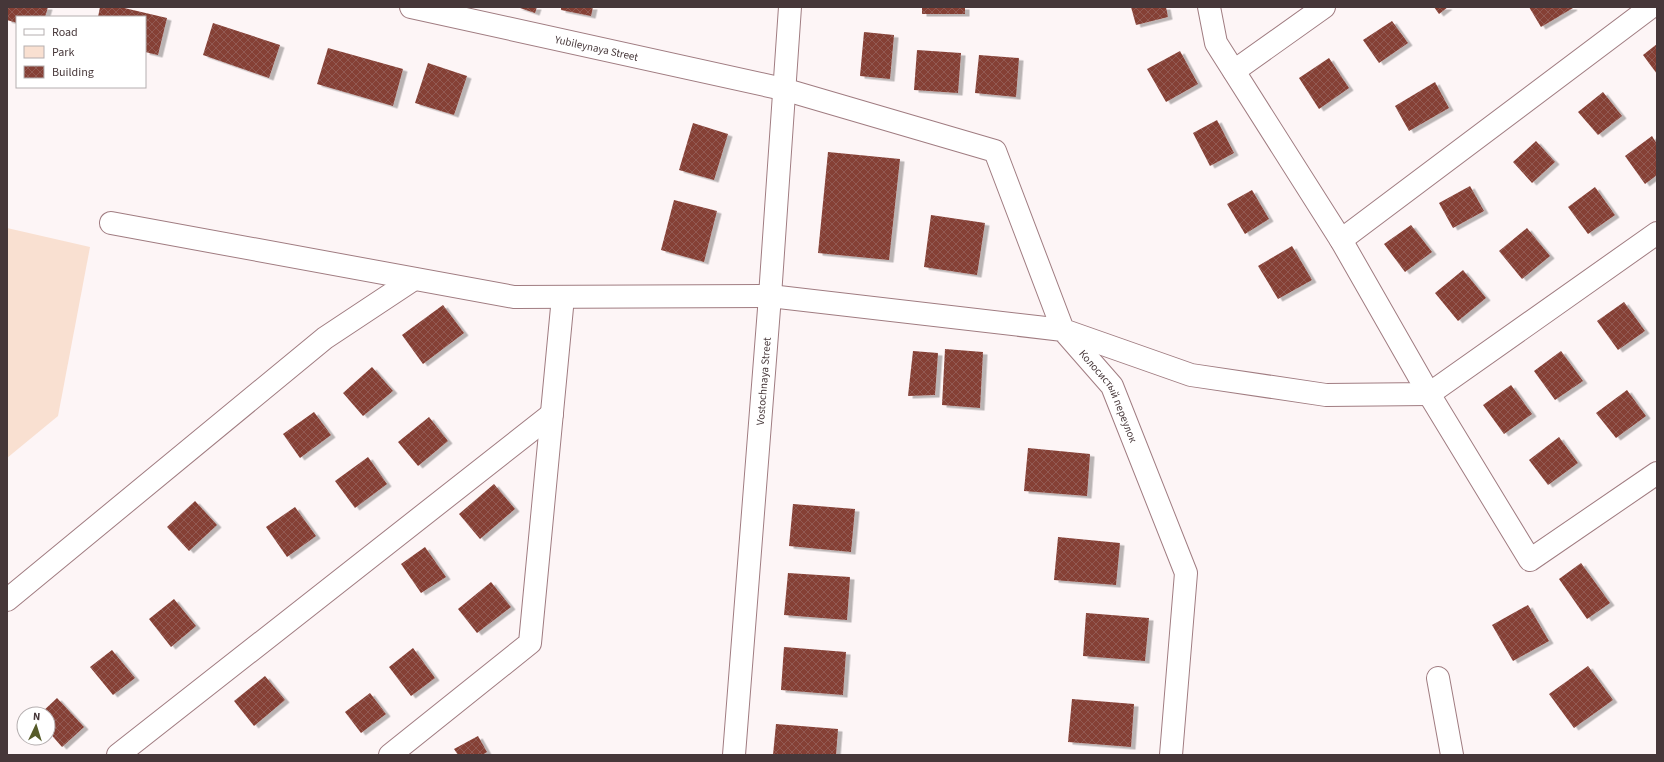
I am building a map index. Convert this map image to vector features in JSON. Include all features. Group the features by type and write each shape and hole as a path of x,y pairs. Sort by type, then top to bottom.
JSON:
{"street":[{"name":"Yubileynaya Street","path":"411,7 783,89 995,151 1063,330"},
{"name":"Vostochnaya Street","path":"734,755 770,296 783,89 790,7"},
{"path":"1209,7 1216,43 1341,240 1429,394 1530,560 1657,473"},
{"path":"1234,71 1324,7"},
{"path":"1341,240 1652,7"},
{"path":"111,223 514,297 770,296 1063,330 1191,375 1326,395 1429,394 1657,233"},
{"path":"7,600 325,338 414,279"},
{"path":"390,755 530,643 563,297"},
{"name":"Колосистый переулок","path":"1063,330 1112,386 1186,573 1171,755"},
{"path":"118,755 552,414"},
{"path":"1438,678 1452,755"}],"green space":[{"path":"7,228 90,247 58,416 7,458"}],"building":[{"path":"7,7 48,7 45,16 16,16 16,23 7,20"},
{"path":"100,7 120,7 167,18 158,55 146,52 146,16 98,16"},
{"path":"517,7 537,7 535,13"},
{"path":"561,7 593,7 591,16 561,10"},
{"path":"922,7 965,7 965,14 922,14"},
{"path":"1131,7 1166,7 1168,17 1136,25"},
{"path":"1434,7 1448,7 1439,14"},
{"path":"1529,7 1572,7 1573,8 1541,27"},
{"path":"1392,21 1408,43 1379,63 1363,40"},
{"path":"213,23 280,45 269,78 203,55"},
{"path":"864,32 894,35 890,79 860,76"},
{"path":"1657,44 1657,74 1643,55"},
{"path":"328,48 403,69 393,106 317,84"},
{"path":"917,50 961,53 958,93 914,90"},
{"path":"1180,51 1198,84 1166,102 1147,69"},
{"path":"979,55 1019,58 1016,97 975,93"},
{"path":"1329,58 1349,88 1319,109 1299,78"},
{"path":"428,63 467,76 454,115 415,103"},
{"path":"1435,82 1449,108 1409,131 1395,106"},
{"path":"1603,92 1622,116 1598,135 1578,112"},
{"path":"1217,120 1234,153 1210,166 1193,133"},
{"path":"693,123 728,134 714,180 679,170"},
{"path":"1652,136 1657,144 1657,175 1645,184 1625,156"},
{"path":"1536,141 1555,162 1532,183 1513,162"},
{"path":"828,152 900,159 889,260 818,253"},
{"path":"1470,186 1484,211 1453,228 1439,203"},
{"path":"1595,187 1615,215 1588,234 1568,207"},
{"path":"1252,190 1269,219 1245,234 1227,204"},
{"path":"674,200 717,211 704,262 661,250"},
{"path":"931,215 985,223 977,275 924,267"},
{"path":"1411,225 1432,252 1405,272 1384,244"},
{"path":"1527,228 1550,256 1522,279 1499,251"},
{"path":"1292,246 1312,280 1278,299 1258,266"},
{"path":"1463,270 1486,298 1458,321 1435,293"},
{"path":"1624,302 1645,331 1618,350 1597,321"},
{"path":"443,305 464,333 423,364 402,335"},
{"path":"945,349 983,352 980,408 942,405"},
{"path":"913,351 938,353 935,395 908,396"},
{"path":"1561,351 1583,381 1555,400 1534,371"},
{"path":"372,367 393,391 363,416 343,393"},
{"path":"1511,385 1532,414 1504,434 1483,405"},
{"path":"1627,390 1646,416 1616,438 1596,413"},
{"path":"314,412 331,435 300,458 283,434"},
{"path":"429,417 448,441 418,466 398,442"},
{"path":"1559,437 1578,463 1548,485 1529,460"},
{"path":"1028,448 1090,454 1087,496 1024,491"},
{"path":"368,457 387,484 355,508 335,481"},
{"path":"494,484 515,509 480,539 459,514"},
{"path":"195,501 217,525 189,551 167,527"},
{"path":"793,504 855,509 851,552 789,546"},
{"path":"295,507 316,536 287,557 266,527"},
{"path":"1058,537 1120,543 1116,585 1054,580"},
{"path":"425,547 446,577 421,593 401,564"},
{"path":"1581,563 1610,603 1587,619 1559,579"},
{"path":"788,573 850,577 847,620 784,615"},
{"path":"491,582 511,607 477,633 458,609"},
{"path":"174,599 196,626 171,647 149,619"},
{"path":"1528,605 1549,641 1513,661 1492,625"},
{"path":"1086,613 1149,618 1145,661 1083,656"},
{"path":"784,647 846,652 843,695 781,690"},
{"path":"413,648 435,678 411,696 389,667"},
{"path":"112,650 135,678 113,695 90,667"},
{"path":"1588,666 1613,700 1574,728 1549,694"},
{"path":"265,676 285,700 254,726 234,701"},
{"path":"370,693 386,714 361,733 345,712"},
{"path":"57,698 84,727 62,747 56,740 56,706 48,706"},
{"path":"1072,699 1134,704 1131,747 1068,742"},
{"path":"776,724 838,729 836,755 773,755"},
{"path":"478,736 487,752 482,755 458,755 454,749"}]}
